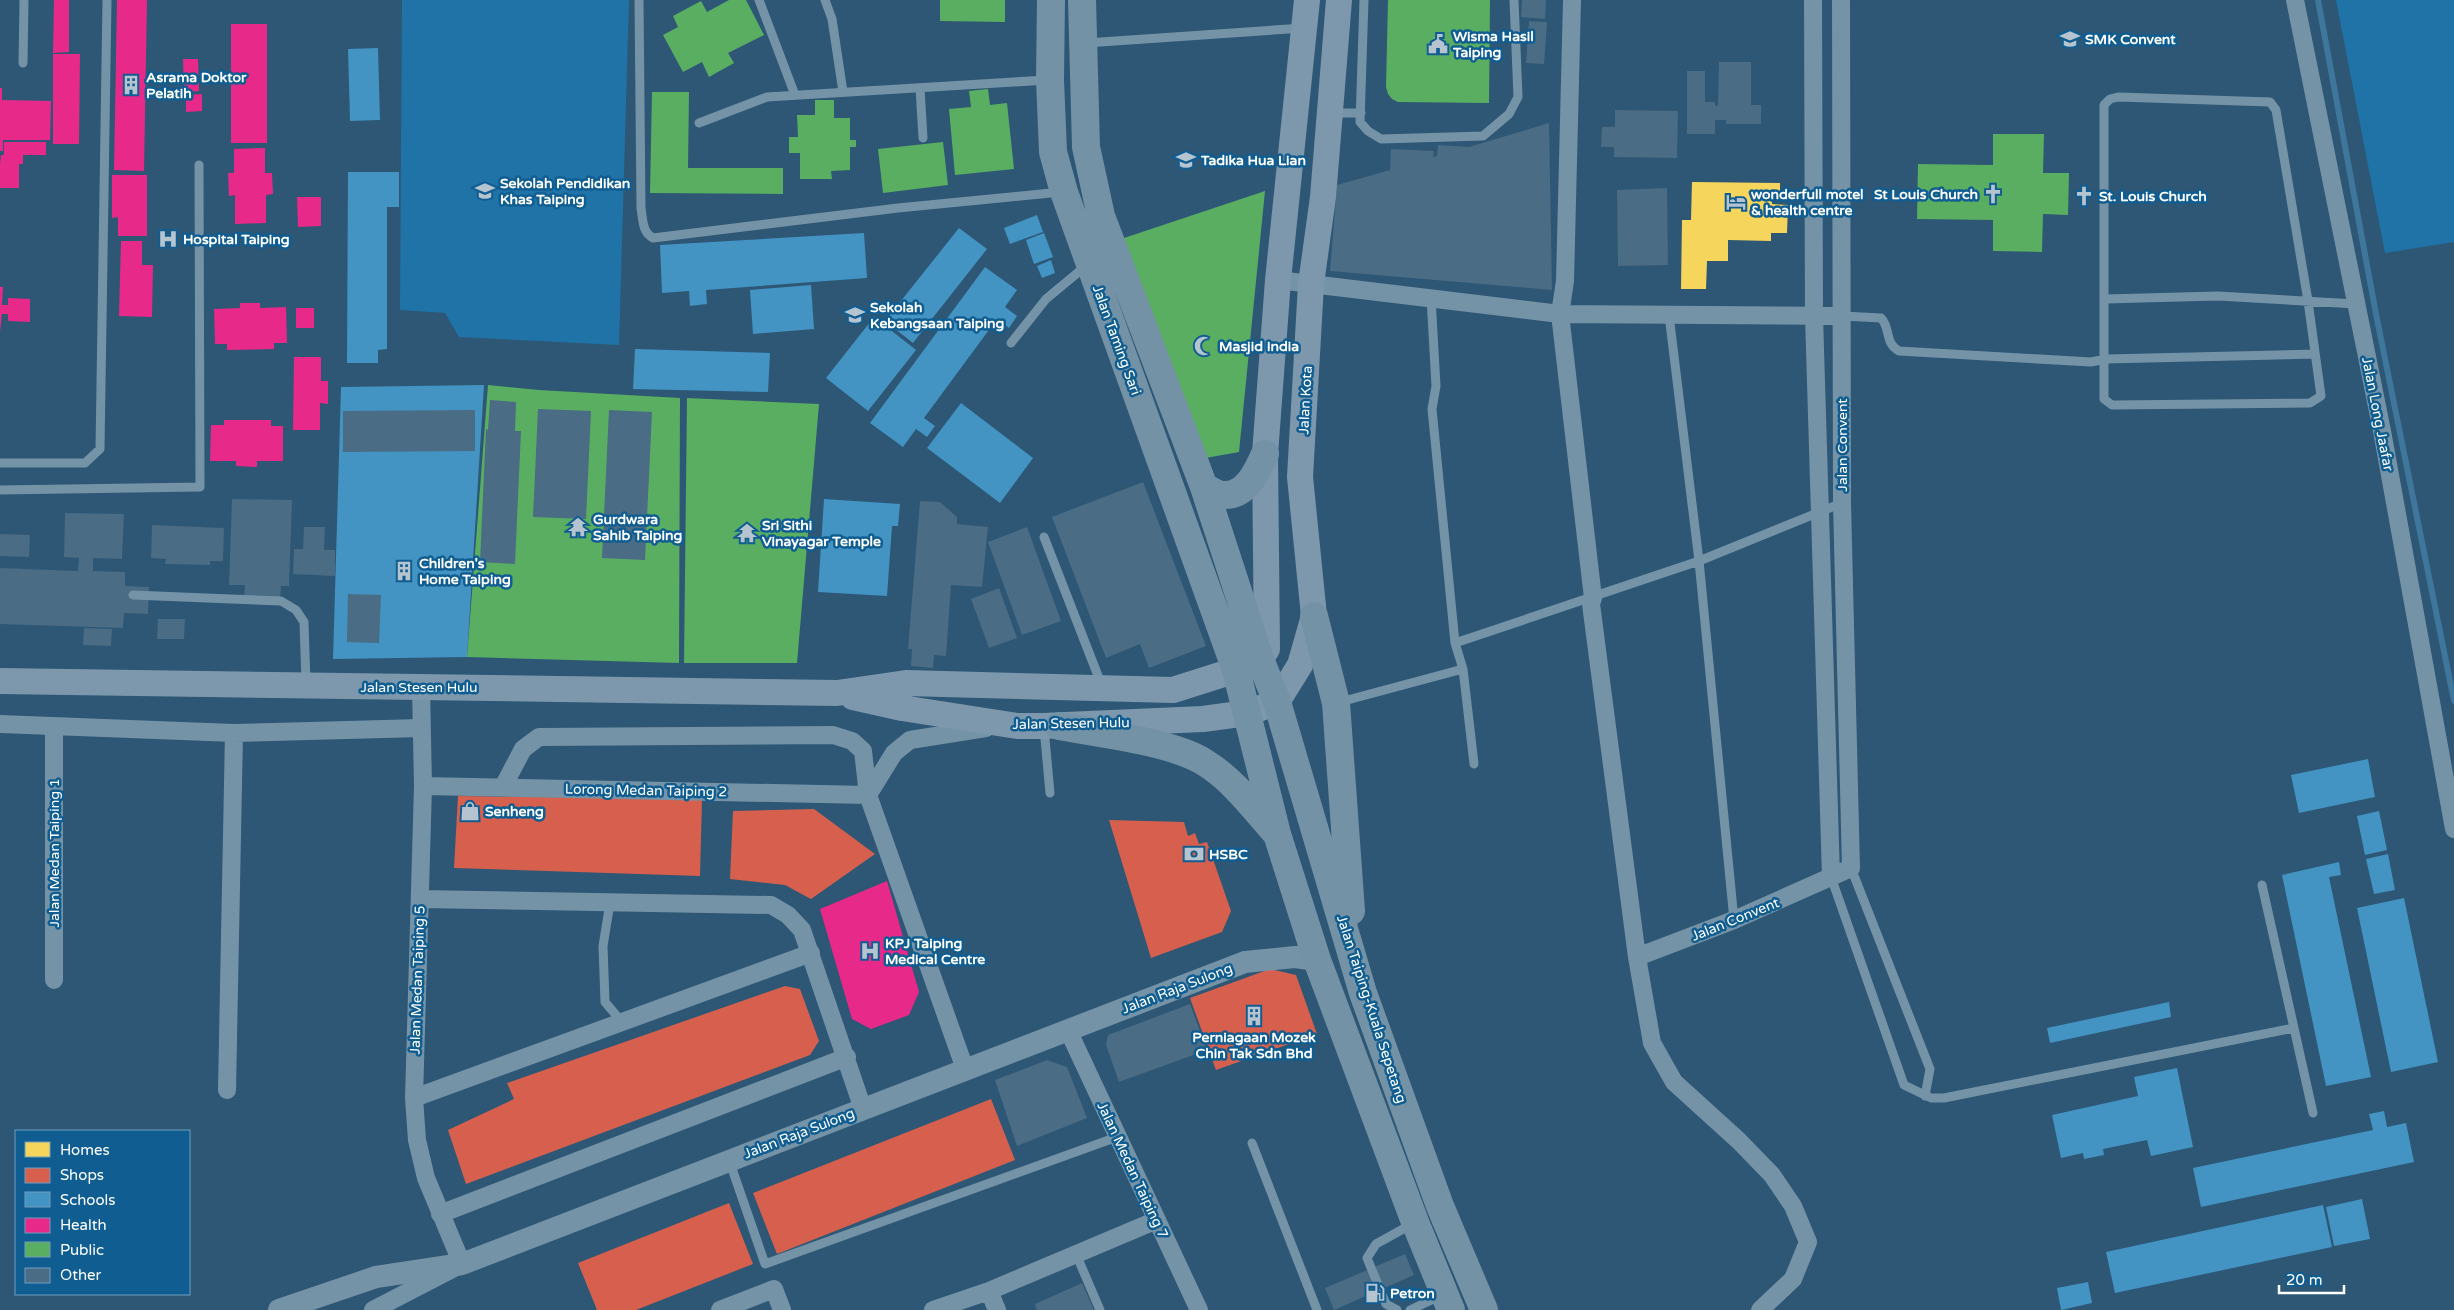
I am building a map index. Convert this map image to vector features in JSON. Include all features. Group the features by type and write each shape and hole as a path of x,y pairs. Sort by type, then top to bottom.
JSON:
{"main road":[{"name":"Jalan Taming Sari","path":"1051,0 1050,80 1054,152 1064,192 1089,264 1248,664"},
{"name":"Jalan Taming Sari","path":"1082,0 1081,43 1086,147 1101,216 1204,487 1248,664"},
{"path":"1307,0 1278,280 1265,454 1267,649 1248,664 1247,713 1277,834 1317,960 1415,1222 1448,1302"},
{"name":"Jalan Kota","path":"1277,702 1300,665 1314,616 1300,477 1311,284 1323,197 1329,113 1334,81 1339,0"},
{"path":"1204,487 1222,495 1238,493 1256,474 1265,454"},
{"path":"1314,616 1341,709 1351,914 1363,993"},
{"name":"Jalan Stesen Hulu","path":"0,681 306,687 837,693 906,683 1173,690 1248,664"},
{"name":"Jalan Taiping-Kuala Sepetang","path":"1248,664 1277,702 1363,993 1440,1206 1484,1310"},
{"name":"Jalan Stesen Hulu","path":"837,693 902,708 1017,726 1203,718 1247,713 1277,702"},
{"path":"1051,726 1165,747 1202,761 1231,782 1277,834"}],"street":[{"path":"1572,0 1565,281 1560,314 1593,598 1591,604 1637,958 1652,1043 1674,1082 1739,1141 1772,1175 1793,1206 1808,1242 1793,1279 1760,1310"},
{"name":"Jalan Convent","path":"1813,0 1814,316 1831,877"},
{"name":"Jalan Convent","path":"1637,958 1734,920 1851,868 1842,503 1841,0"},
{"name":"Jalan Long Jaafar","path":"2295,0 2382,431 2454,829"},
{"path":"1278,280 1560,314 1843,316"},
{"name":"Jalan Medan Taiping 5","path":"421,687 423,786 414,1098 417,1140 426,1178 462,1264"},
{"path":"0,724 234,733 421,728"},
{"name":"Jalan Medan Taiping 1","path":"54,726 54,980"},
{"path":"868,795 894,753 910,740 964,730 1017,726"},
{"path":"227,1090 234,733"},
{"path":"503,787 523,749 539,737 833,735 852,741 862,752 868,795 965,1069"},
{"name":"Lorong Medan Taiping 2","path":"423,786 868,795"},
{"path":"420,899 771,905 788,915 802,930 863,1108"},
{"path":"414,1098 811,953"},
{"name":"Jalan Raja Sulong","path":"279,1310 376,1277 462,1264 1245,962 1295,957 1317,960"},
{"name":"Jalan Medan Taiping 7","path":"1068,1030 1199,1310"},
{"path":"440,1214 847,1057"},
{"path":"933,1310 989,1291 1157,1220"},
{"path":"373,1310 462,1264"},
{"path":"720,1310 774,1289 782,1310"},
{"path":"989,1291 997,1310"}],"lane":[{"path":"23,63 24,0"},
{"path":"0,463 84,463 100,449 107,0"},
{"path":"639,0 641,208 644,228 648,235 653,238 898,208 1064,192"},
{"path":"759,0 795,95"},
{"path":"826,0 832,19 843,92"},
{"path":"1364,0 1360,122 1368,132 1381,138 1483,136 1498,126 1509,114 1518,97 1514,0"},
{"path":"1081,43 1305,28"},
{"path":"699,123 767,97 1050,80"},
{"path":"920,88 923,138"},
{"path":"2118,97 2270,102 2276,110 2308,301 2322,396 2310,403 2112,404 2104,400 2106,359 2104,106 2110,99 2118,97"},
{"path":"1329,113 1361,114"},
{"path":"0,490 200,487 199,165"},
{"path":"1011,342 1046,299 1089,264"},
{"path":"2105,299 2218,296 2356,304"},
{"path":"1432,298 1436,386 1432,408 1455,643 1463,669 1474,764"},
{"path":"1669,315 1699,561 1734,920"},
{"path":"1843,316 1880,318 1885,322 1888,342 1899,351 2092,362 2106,359 2315,354"},
{"path":"1455,643 1699,561 1842,503"},
{"path":"1044,537 1102,687"},
{"path":"133,595 280,601 296,610 304,622 306,687"},
{"path":"1341,709 1463,669"},
{"path":"1050,792 1051,726"},
{"path":"1351,914 1357,866"},
{"path":"1851,868 1930,1069 1925,1096"},
{"path":"1831,877 1904,1085 1925,1096 1936,1099 1944,1098 2294,1028"},
{"path":"2262,885 2313,1113"},
{"path":"610,903 604,946 605,1002 621,1021"},
{"path":"729,1160 765,1264 1117,1137"},
{"path":"1252,1143 1317,1310"},
{"path":"1397,1310 1386,1304 1367,1258 1376,1244 1415,1222"},
{"path":"1076,1254 1100,1310"},
{"path":"1410,1310 1448,1302"}],"shaded area":[{"name":"Sekolah Pendidikan Khas Taiping","path":"402,0 629,0 619,345 459,337 445,313 400,310"},
{"path":"2336,0 2454,0 2454,242 2385,253"}],"building: Homes":[{"path":"1692,182 1780,183 1780,198 1772,198 1772,204 1788,205 1787,233 1771,233 1771,241 1728,240 1728,261 1707,261 1706,289 1681,289 1682,220 1691,220"}],"building: Shops":[{"path":"458,796 702,799 700,876 454,868"},
{"path":"814,809 875,854 811,899 785,885 730,879 733,811"},
{"path":"1109,820 1184,822 1188,836 1195,833 1199,844 1207,842 1231,911 1222,932 1151,958"},
{"name":"Perniagaan Mozek Chin Tak Sdn Bhd","path":"1270,969 1296,975 1317,1034 1216,1070 1190,998"},
{"path":"785,986 800,989 819,1041 810,1055 466,1184 448,1130 514,1099 507,1083"},
{"path":"991,1099 1015,1160 777,1254 753,1193"},
{"path":"729,1203 753,1264 636,1310 597,1310 578,1263"}],"building: Schools":[{"path":"378,48 380,120 350,121 348,49"},
{"path":"348,172 399,172 399,207 387,207 387,349 378,350 378,363 347,363"},
{"path":"1037,215 1043,232 1010,244 1004,228"},
{"path":"959,228 987,249 913,343 885,321"},
{"path":"864,233 867,278 706,290 707,304 690,306 689,291 662,293 660,245"},
{"path":"1044,233 1053,257 1034,264 1026,240"},
{"path":"1051,260 1055,273 1042,278 1037,266"},
{"path":"985,267 1017,290 1005,307 1017,316 1009,328 997,319 924,418 935,426 927,437 916,429 903,447 870,423"},
{"path":"811,285 814,329 753,334 750,290"},
{"path":"874,317 916,350 868,411 826,378"},
{"path":"635,349 770,353 768,392 633,389"},
{"name":"Children's Home Taiping","path":"484,385 467,657 333,659 341,387"},
{"path":"961,403 1033,458 1000,503 927,448"},
{"path":"824,499 900,504 898,526 892,526 887,596 818,592"},
{"path":"2368,759 2375,797 2299,813 2291,775"},
{"path":"2379,811 2387,850 2365,855 2357,816"},
{"path":"2388,854 2395,890 2374,894 2366,859"},
{"path":"2339,862 2341,875 2329,877 2371,1077 2326,1086 2282,875"},
{"path":"2404,898 2438,1062 2391,1072 2357,908"},
{"path":"2169,1002 2171,1017 2050,1043 2047,1028"},
{"path":"2177,1068 2193,1147 2151,1156 2147,1140 2103,1149 2104,1155 2084,1159 2083,1153 2061,1158 2052,1115 2138,1096 2134,1077"},
{"path":"2384,1111 2387,1127 2406,1123 2414,1162 2201,1207 2193,1168 2373,1130 2369,1114"},
{"path":"2362,1199 2370,1239 2334,1246 2326,1207"},
{"path":"2323,1205 2332,1247 2115,1293 2106,1252"},
{"path":"2088,1282 2092,1303 2061,1310 2057,1288"}],"building: Health":[{"path":"54,0 69,0 69,52 53,53"},
{"name":"Asrama Doktor Pelatih","path":"117,0 147,0 144,171 114,170"},
{"path":"231,24 267,24 267,143 231,143"},
{"path":"53,54 80,54 79,144 53,144"},
{"path":"183,59 198,59 199,91 184,92"},
{"path":"0,88 2,88 2,100 51,101 50,140 3,140 3,151 0,151"},
{"path":"202,94 202,111 186,112 186,95"},
{"path":"4,142 46,142 46,155 23,155 23,164 19,164 19,188 0,188 0,164 1,155 4,155"},
{"path":"265,148 265,173 272,173 273,194 266,195 266,223 235,224 235,195 229,196 228,173 234,173 234,149"},
{"path":"112,175 147,175 147,236 118,236 118,217 112,218"},
{"path":"297,197 321,197 321,226 298,227"},
{"path":"121,241 142,241 142,265 153,265 152,317 119,316"},
{"path":"0,287 3,287 2,305 8,305 8,298 30,299 30,322 8,321 8,314 2,314 0,332"},
{"path":"240,303 260,303 260,308 286,307 287,343 274,343 274,349 227,350 227,344 215,344 214,309 240,308"},
{"path":"296,308 314,308 314,328 296,328"},
{"path":"294,357 321,357 321,381 328,381 328,404 320,403 320,430 293,430"},
{"path":"224,420 271,420 271,426 283,426 283,461 257,461 257,467 236,466 236,461 210,461 211,425 224,425"},
{"name":"KPJ Taiping Medical Centre","path":"887,881 919,992 909,1015 871,1029 852,1019 820,909"}],"building: Public":[{"path":"729,0 746,0 764,35 728,53 734,63 709,77 702,62 683,72 663,35 678,27 673,16 701,1 707,12"},
{"path":"940,0 1005,0 1005,22 940,21"},
{"name":"Wisma Hasil Taiping","path":"1388,0 1490,0 1489,103 1398,102 1392,99 1386,87"},
{"path":"988,89 990,105 1007,103 1014,169 955,175 949,109 971,107 969,91"},
{"path":"652,92 689,92 688,168 783,168 783,194 650,193"},
{"path":"815,100 834,100 834,118 850,118 850,140 856,140 856,147 850,147 850,170 831,171 832,179 800,179 800,153 789,153 789,137 798,137 797,115 815,115"},
{"name":"St Louis Church","path":"1993,134 2044,134 2043,173 2069,173 2068,215 2043,214 2042,252 1993,251 1993,220 1917,219 1918,164 1993,165"},
{"path":"943,142 948,185 883,193 878,149"},
{"name":"Masjid India","path":"1265,191 1239,452 1200,459 1118,240"},
{"name":"Gurdwara Sahib Taiping","path":"488,385 539,390 680,398 679,663 467,657"},
{"name":"Sri Sithi Vinayagar Temple","path":"687,398 819,404 797,663 684,663"}],"building: Other":[{"path":"1522,0 1546,0 1545,19 1521,17"},
{"path":"1529,21 1547,22 1544,64 1526,63"},
{"path":"1719,62 1751,62 1751,105 1761,105 1761,124 1726,124 1726,120 1715,120 1715,134 1687,134 1687,71 1705,71 1705,102 1715,102 1715,106 1718,105"},
{"path":"1615,110 1678,111 1677,158 1614,157 1614,147 1601,147 1602,127 1615,127"},
{"path":"1549,123 1552,290 1330,271 1337,185 1390,170 1391,149 1434,151 1433,157 1437,156 1438,145 1469,147"},
{"path":"1667,188 1668,265 1618,266 1617,190"},
{"path":"490,400 516,402 515,431 521,431 515,564 480,562 486,429 488,430"},
{"path":"538,409 591,411 586,519 533,517"},
{"path":"475,410 475,451 343,452 343,411"},
{"path":"609,410 652,412 645,560 602,558"},
{"path":"1143,482 1206,646 1149,668 1140,644 1106,658 1052,517"},
{"path":"232,499 292,500 289,586 281,586 280,600 244,599 245,585 229,585"},
{"path":"920,501 940,502 957,517 957,524 988,527 982,587 951,585 946,656 934,655 933,668 911,666 912,649 908,649"},
{"path":"65,513 124,514 122,559 93,558 93,571 125,572 125,586 149,587 148,614 124,613 123,628 0,624 0,568 78,571 79,558 64,557"},
{"path":"152,525 224,528 223,561 210,561 210,565 165,564 166,559 151,558"},
{"path":"304,527 325,527 324,550 335,550 335,576 293,574 294,549 303,549"},
{"path":"1027,527 1061,621 1022,635 988,542"},
{"path":"0,534 30,535 29,557 0,556"},
{"path":"999,588 1017,638 989,648 971,599"},
{"path":"348,594 381,595 379,643 347,642"},
{"path":"158,619 185,619 184,639 157,639"},
{"path":"84,628 112,629 111,646 83,645"},
{"path":"1190,1004 1207,1050 1119,1082 1106,1045 1108,1035"},
{"path":"1047,1060 1067,1067 1087,1118 1017,1146 995,1080"},
{"path":"1405,1254 1414,1275 1334,1310 1325,1288"},
{"path":"1082,1283 1094,1310 1037,1310 1035,1304"}],"waterway":[{"path":"2318,0 2376,314 2454,701"}],"place":[{"name":"SMK Convent","path":"2070,39"},
{"name":"Wisma Hasil Taiping","path":"1438,44"},
{"name":"Asrama Doktor Pelatih","path":"131,85"},
{"name":"Tadika Hua Lian","path":"1186,160"},
{"name":"Sekolah Pendidikan Khas Taiping","path":"485,191"},
{"name":"St Louis Church","path":"1993,194"},
{"name":"St. Louis Church","path":"2084,196"},
{"name":"wonderfull motel & health centre","path":"1736,202"},
{"name":"Hospital Taiping","path":"168,239"},
{"name":"Sekolah Kebangsaan Taiping","path":"855,315"},
{"name":"Masjid India","path":"1204,346"},
{"name":"Gurdwara Sahib Taiping","path":"578,527"},
{"name":"Sri Sithi Vinayagar Temple","path":"747,533"},
{"name":"Children's Home Taiping","path":"404,571"},
{"name":"Senheng","path":"470,811"},
{"name":"HSBC","path":"1194,854"},
{"name":"KPJ Taiping Medical Centre","path":"870,951"},
{"name":"Perniagaan Mozek Chin Tak Sdn Bhd","path":"1254,1016"},
{"name":"Petron","path":"1375,1293"}]}
